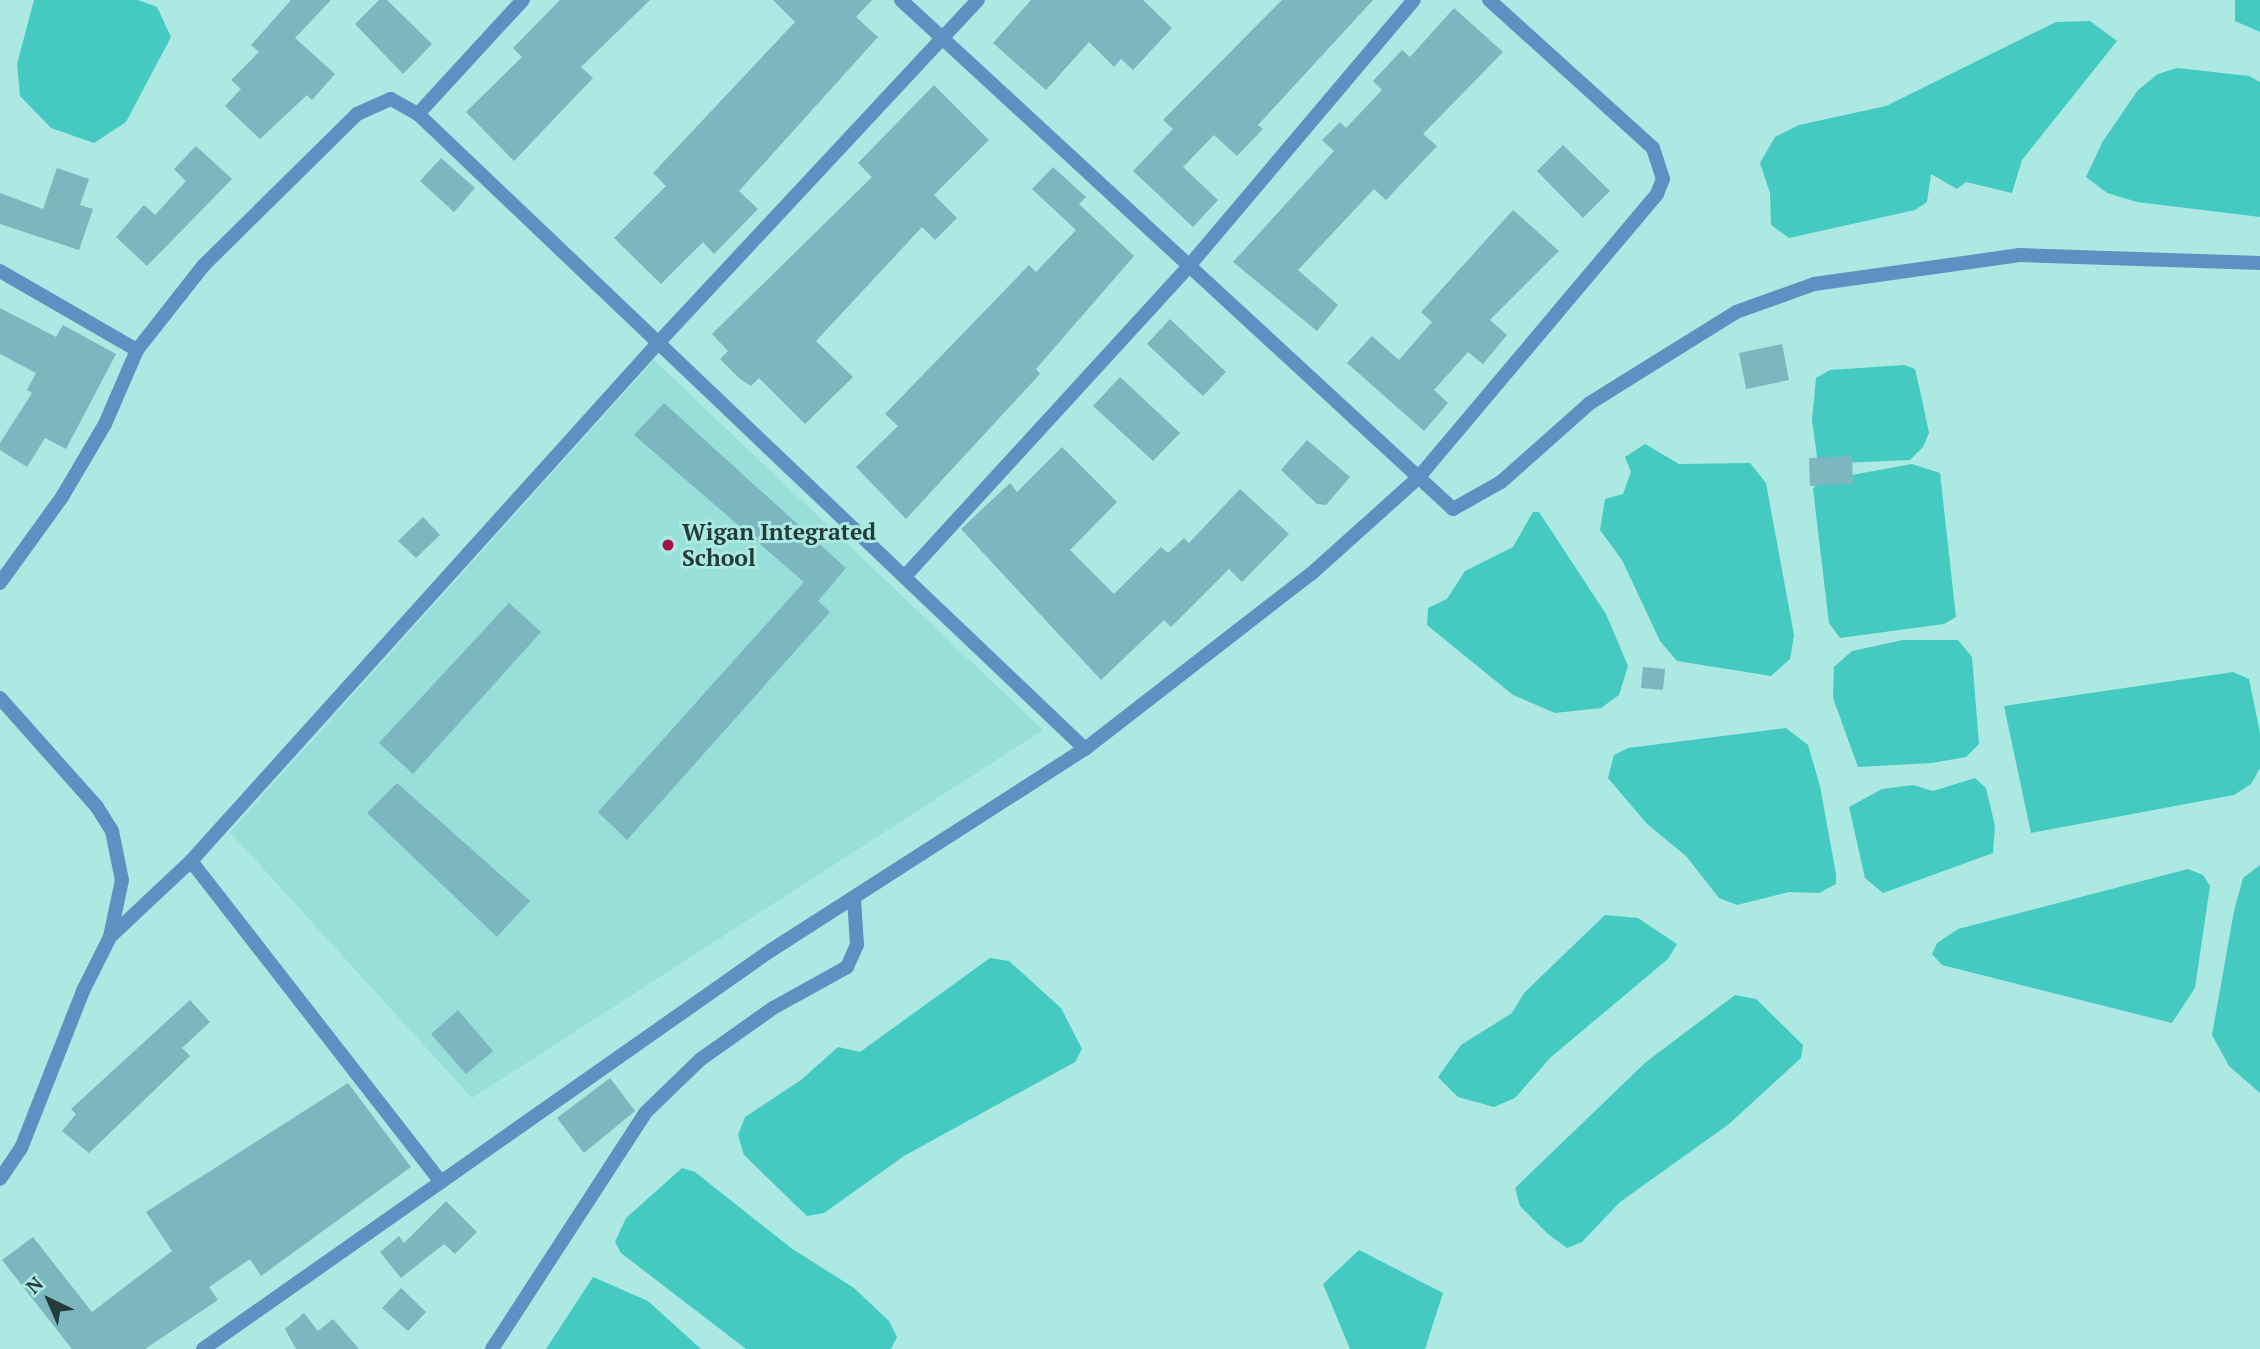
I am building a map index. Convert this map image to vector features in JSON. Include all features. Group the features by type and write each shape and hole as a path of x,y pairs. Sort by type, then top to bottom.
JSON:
{"street":[{"path":"418,114 523,0"},
{"path":"901,0 1452,509 1468,505 1590,403 1736,312 1814,284 2020,255 2260,264"},
{"path":"110,937 191,861 658,343 943,41 978,0"},
{"path":"907,574 1189,266 1415,0"},
{"path":"202,1349 854,898 1085,749 1311,574 1418,478 1657,194 1663,179 1653,148 1489,0"},
{"path":"0,583 68,487 105,424 137,350 204,265 357,114 391,99 418,114 658,343 907,574 1085,749"},
{"path":"0,271 137,350"},
{"path":"0,698 36,733 112,831 122,880 110,937 83,991 21,1148 0,1179"},
{"path":"191,861 441,1182"},
{"path":"492,1349 645,1113 702,1059 773,1008 847,967 858,945 854,898"}],"shaded area":[{"path":"34,0 138,0 157,7 171,37 126,122 94,143 51,128 20,96 17,64"},
{"path":"2235,0 2260,0 2260,32 2235,21"},
{"path":"2090,21 2117,41 2022,160 2012,193 1966,182 1957,189 1931,174 1927,202 1915,210 1789,238 1771,225 1770,193 1760,163 1775,137 1799,125 1886,106 2056,22"},
{"path":"2177,68 2249,76 2260,82 2260,217 2137,202 2107,193 2086,177 2103,141 2138,90 2158,74"},
{"name":"Wigan Integrated School","path":"654,360 1043,730 472,1098 230,832"},
{"path":"1904,365 1915,369 1929,433 1923,447 1910,460 1818,464 1812,420 1816,378 1830,370"},
{"path":"1645,444 1679,464 1750,463 1766,483 1794,635 1790,659 1771,676 1677,661 1660,641 1622,560 1600,530 1605,499 1623,494 1631,472 1625,457"},
{"path":"1912,464 1940,473 1956,617 1944,624 1840,638 1829,623 1813,489 1819,481"},
{"path":"1533,512 1539,512 1606,614 1628,666 1619,695 1601,708 1555,713 1513,695 1427,625 1428,608 1447,599 1465,571 1513,547"},
{"path":"1903,640 1958,640 1972,657 1979,744 1966,757 1932,763 1858,767 1833,698 1834,667 1852,651"},
{"path":"2233,672 2249,679 2260,733 2260,768 2251,784 2234,795 2031,833 2004,706"},
{"path":"1786,728 1808,745 1820,786 1836,884 1819,893 1789,892 1737,905 1719,898 1686,856 1647,824 1608,778 1614,755 1628,748"},
{"path":"1975,778 1986,788 1995,826 1993,853 1883,893 1865,878 1849,807 1882,789 1913,785 1933,791"},
{"path":"2260,865 2260,1093 2229,1066 2212,1035 2234,911 2243,878"},
{"path":"2188,869 2203,875 2210,886 2195,988 2172,1023 1942,965 1932,954 1937,943 1958,929"},
{"path":"1605,915 1638,918 1677,944 1668,959 1551,1057 1515,1098 1494,1107 1458,1097 1438,1077 1461,1045 1512,1013 1524,993"},
{"path":"990,958 1009,961 1061,1008 1082,1049 1075,1062 904,1156 824,1213 807,1216 744,1155 738,1135 745,1117 801,1080 838,1047 860,1052"},
{"path":"1735,995 1756,999 1803,1045 1801,1058 1729,1124 1620,1202 1582,1242 1567,1248 1548,1234 1520,1206 1515,1188 1646,1062"},
{"path":"682,1168 695,1172 791,1248 854,1288 889,1321 897,1337 891,1349 746,1349 621,1253 615,1242 626,1218"},
{"path":"1359,1250 1443,1293 1425,1349 1350,1349 1323,1284"},
{"path":"593,1277 648,1301 701,1349 546,1349"}],"building":[{"path":"291,0 331,0 295,38 335,74 312,100 307,95 260,139 225,106 241,89 231,80 259,52 251,45"},
{"path":"379,0 387,0 432,44 403,74 355,24"},
{"path":"560,0 650,0 581,67 593,78 514,161 466,112 522,57 513,48"},
{"path":"773,0 872,0 856,17 878,37 739,191 758,209 714,254 703,242 661,284 614,238 666,186 653,173 795,22"},
{"path":"1031,0 1143,0 1172,28 1133,70 1121,59 1114,67 1089,42 1046,90 993,43"},
{"path":"1282,0 1373,0 1258,125 1263,129 1237,156 1214,135 1183,167 1218,200 1193,227 1133,171 1173,129 1163,120"},
{"path":"1454,8 1503,52 1423,134 1437,146 1386,200 1374,189 1298,270 1338,305 1317,331 1233,262 1334,151 1322,140 1340,122 1346,128 1382,90 1373,81 1402,50 1410,57"},
{"path":"934,85 989,140 934,195 957,218 935,240 922,227 816,341 853,377 805,424 759,378 751,386 740,379 720,359 728,351 712,334 872,177 858,163"},
{"path":"1563,145 1610,191 1583,218 1537,171"},
{"path":"196,146 232,179 147,266 116,237 144,205 155,215 186,181 174,169"},
{"path":"441,158 475,188 454,212 420,181"},
{"path":"1053,167 1086,197 1079,204 1134,256 1036,369 1040,374 906,519 856,467 898,426 885,414 1029,265 1036,272 1076,230 1032,189"},
{"path":"57,168 89,179 80,205 93,209 79,250 0,224 0,193 43,209"},
{"path":"1513,210 1559,251 1490,320 1507,335 1483,364 1468,352 1434,390 1448,403 1424,431 1347,363 1372,336 1399,360 1432,322 1421,312"},
{"path":"0,308 56,337 63,325 116,354 66,449 45,438 27,467 0,450 0,443 32,393 27,390 36,373 0,354"},
{"path":"1170,319 1226,372 1203,396 1147,344"},
{"path":"1782,344 1789,380 1746,389 1739,353"},
{"path":"1120,377 1180,433 1153,461 1093,406"},
{"path":"664,403 846,568 818,601 830,612 627,840 598,812 804,582 634,435"},
{"path":"1307,440 1350,477 1326,505 1317,504 1281,470"},
{"path":"1062,447 1117,502 1070,550 1114,594 1161,547 1168,553 1184,538 1189,543 1240,489 1289,534 1242,582 1229,569 1171,627 1164,620 1101,680 961,529 1010,483 1017,492"},
{"path":"1852,456 1853,484 1810,486 1809,458"},
{"path":"423,517 440,535 416,558 398,541"},
{"path":"509,603 541,632 413,774 379,743"},
{"path":"1643,667 1665,669 1663,690 1641,688"},
{"path":"397,783 530,901 497,937 367,813"},
{"path":"190,1000 210,1022 182,1048 190,1056 89,1153 62,1131 76,1114 71,1109"},
{"path":"458,1010 493,1051 466,1074 431,1034"},
{"path":"610,1078 635,1111 584,1153 557,1118"},
{"path":"348,1083 411,1167 261,1276 250,1259 209,1287 218,1300 145,1349 72,1349 2,1260 33,1237 92,1312 172,1251 146,1212"},
{"path":"446,1201 477,1232 455,1254 444,1244 401,1278 380,1252 399,1236 404,1243"},
{"path":"401,1288 426,1312 408,1331 382,1308"},
{"path":"304,1313 318,1331 333,1319 359,1349 296,1349 285,1329"}],"place":[{"name":"Wigan Integrated School","path":"668,545"}]}
